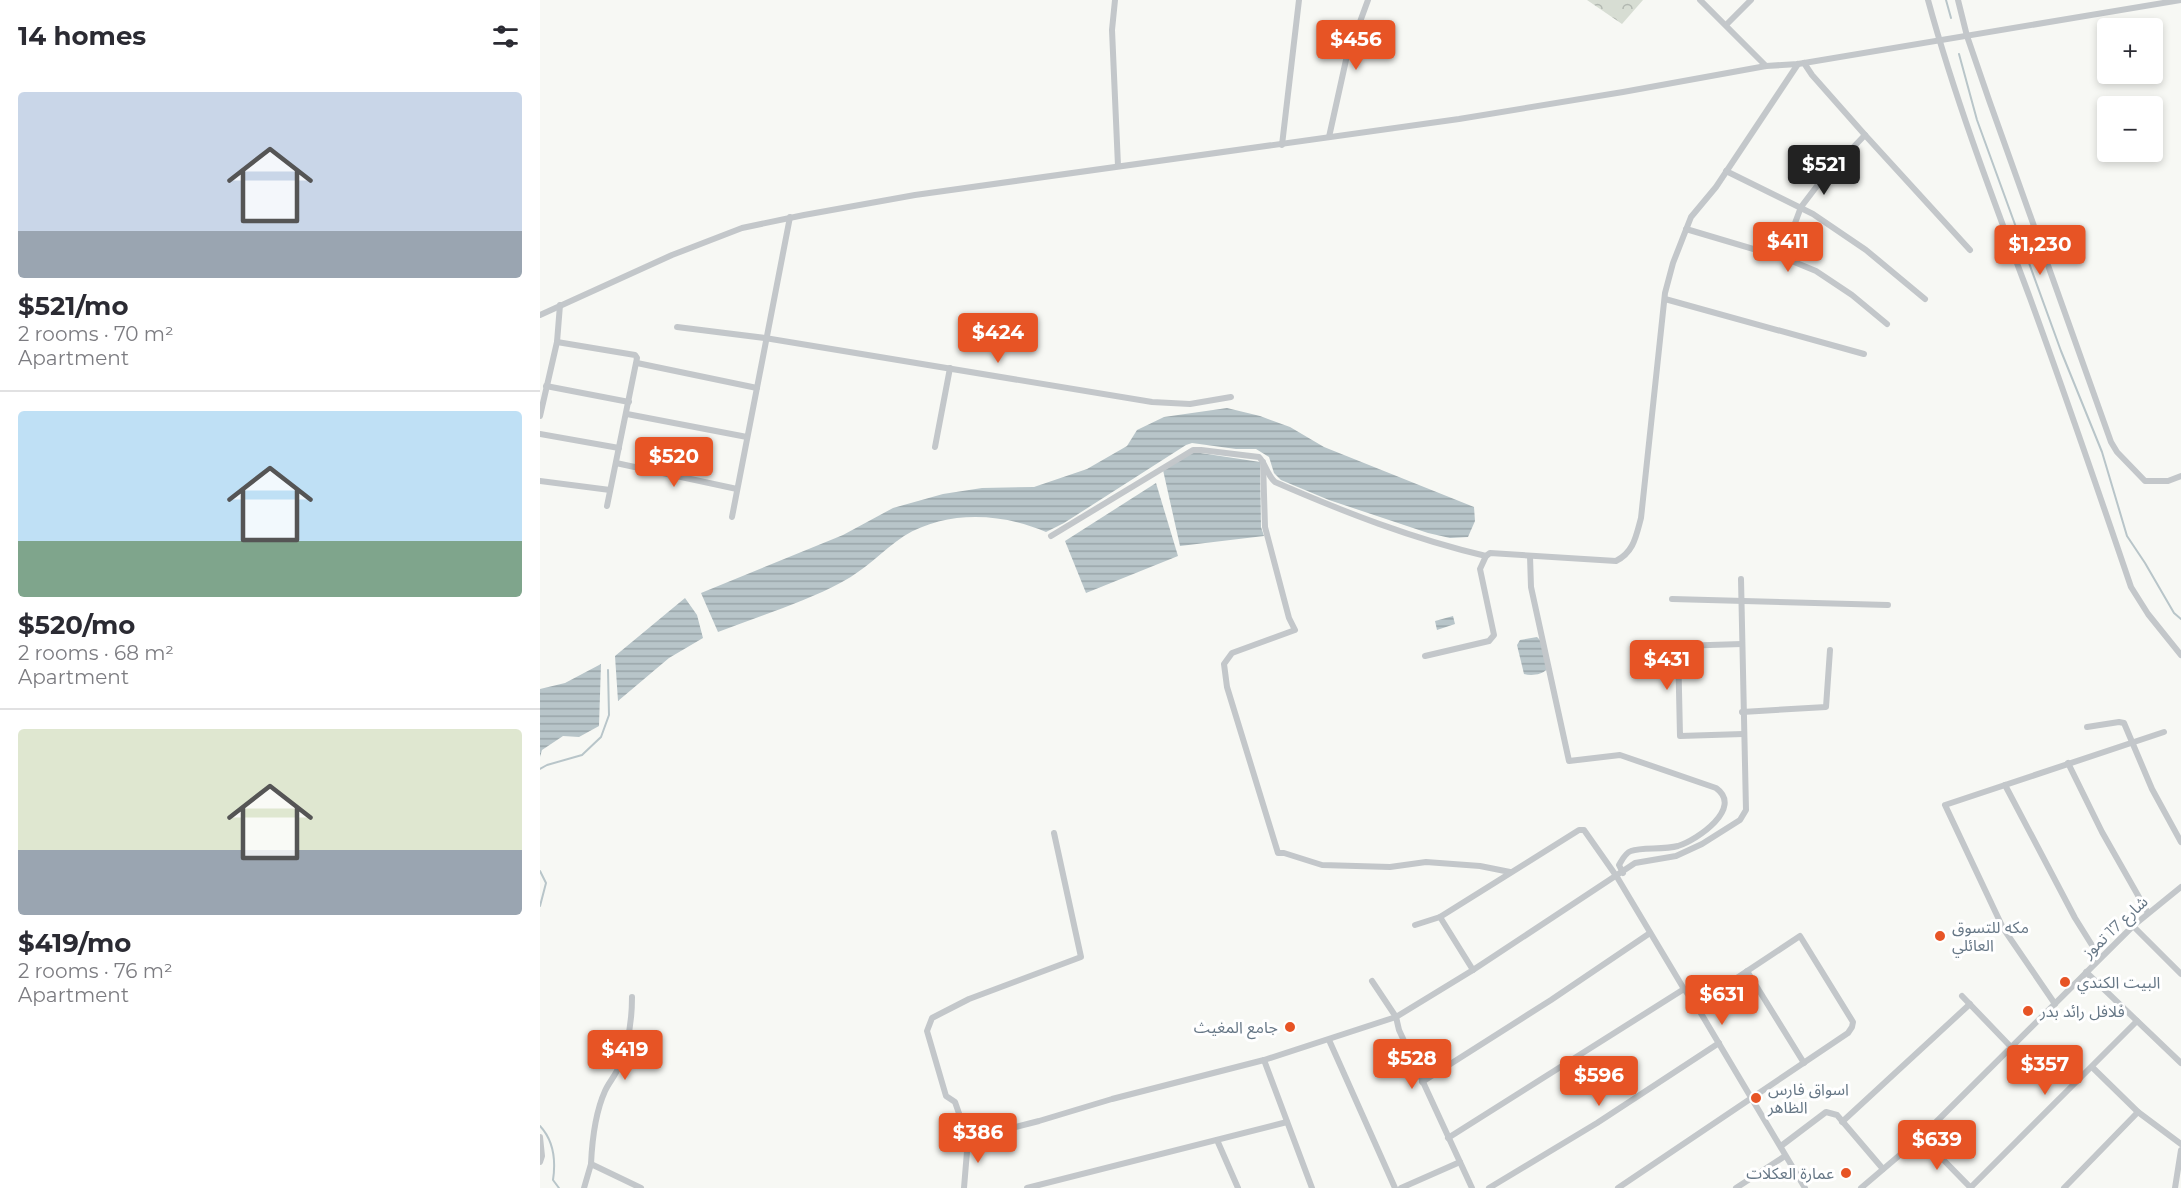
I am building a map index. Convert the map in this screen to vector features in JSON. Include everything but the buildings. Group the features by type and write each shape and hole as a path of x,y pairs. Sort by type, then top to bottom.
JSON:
{"street":[{"path":"1115,0 1112,30 1118,166"},
{"path":"1282,145 1299,0"},
{"path":"1329,137 1346,60 1368,0"},
{"path":"1700,0 1766,66"},
{"path":"1726,25 1751,0"},
{"path":"1928,0 1984,177 2031,300 2131,587 2148,614 2181,655"},
{"path":"1958,0 1967,36 2111,442 2117,452 2145,481 2168,481 2181,476"},
{"path":"540,315 672,255 742,228 868,202 1459,119 1766,66 1801,63 1940,41 2181,0"},
{"path":"1801,63 1970,250"},
{"path":"1051,536 1193,450 1258,457 1275,482 1334,507 1441,545 1486,555 1490,553 1616,561 1625,556 1633,546 1641,518 1667,280 1691,217 1801,63"},
{"path":"1782,258 1801,207 1820,182 1864,135"},
{"path":"1726,171 1813,214 1866,250 1924,299"},
{"path":"732,517 790,218"},
{"path":"1686,229 1782,258 1816,271 1852,295 1887,324"},
{"path":"1665,299 1864,354"},
{"path":"540,416 557,342 560,305"},
{"path":"676,327 765,338 1152,402 1190,404 1231,397"},
{"path":"557,342 635,355 638,363 608,506"},
{"path":"638,363 757,388"},
{"path":"935,447 950,368"},
{"path":"546,386 629,402"},
{"path":"627,414 747,437"},
{"path":"540,434 619,448"},
{"path":"1263,462 1265,527 1289,618 1295,630 1232,653 1224,664 1227,687 1278,853 1322,865 1390,867 1426,862 1480,866 1510,872"},
{"path":"616,463 737,489"},
{"path":"540,481 610,490"},
{"path":"1425,656 1489,641 1494,635 1480,569 1486,555"},
{"path":"1530,556 1533,596 1569,761 1620,755 1716,788 1725,799 1718,819 1703,833 1682,845 1630,851 1619,865 1620,875"},
{"path":"968,1138 1264,1060 1396,1017 1473,970 1635,863 1676,856 1702,844 1740,820 1746,810 1742,579"},
{"path":"1672,599 1888,605"},
{"path":"1742,644 1678,646 1680,736 1743,734"},
{"path":"1743,712 1826,707 1830,650"},
{"path":"2087,727 2124,723 2152,789 2181,842"},
{"path":"2055,1004 2002,928 1945,805 2164,732"},
{"path":"2068,763 2102,832 2148,913"},
{"path":"2005,785 2075,918 2100,958"},
{"path":"1415,925 1440,917 1579,830 1584,830 1620,875 1650,933 1696,1005 1805,1188"},
{"path":"964,1188 968,1138 955,1102 946,1096 927,1031 932,1018 969,999 1082,957 1054,833"},
{"name":"شارع 17 تموز","path":"1861,1188 1921,1137 2133,926 2181,887"},
{"path":"1440,917 1473,970"},
{"path":"2133,926 2181,974"},
{"path":"1422,1082 1551,1000 1650,933"},
{"path":"1618,1188 1848,1033 1853,1022 1802,937 1798,936 1696,1005"},
{"path":"1747,971 1804,1063"},
{"path":"2086,972 2181,1063"},
{"path":"1372,981 1396,1017 1399,1030 1422,1082 1472,1188"},
{"path":"1448,1138 1684,989"},
{"path":"1962,996 2011,1047"},
{"path":"584,1188 591,1164 592,1142 601,1104 606,1089 619,1067 627,1042 632,998"},
{"path":"1842,1122 1970,1004"},
{"path":"1921,1137 1970,1188 2137,1021"},
{"path":"1329,1040 1395,1188"},
{"path":"1489,1188 1587,1129 1719,1044"},
{"path":"1264,1060 1312,1188"},
{"path":"2092,1067 2138,1112 2181,1144"},
{"path":"1781,1146 1826,1112 1837,1115 1883,1169"},
{"path":"2066,1187 2138,1112"},
{"path":"1027,1188 1287,1122"},
{"path":"540,1137 540,1162"},
{"path":"1217,1140 1238,1188"},
{"path":"2175,1188 2181,1150"},
{"path":"1736,1188 1785,1156"},
{"path":"1401,1188 1460,1162"},
{"path":"591,1164 641,1188"}],"green space":[{"path":"1587,0 1643,0 1622,24"}],"shaded area":[{"path":"1227,408 1260,416 1290,427 1324,447 1474,507 1475,521 1468,537 1450,538 1428,533 1329,500 1281,480 1274,473 1269,457 1256,449 1236,449 1192,443 1046,532 993,518 956,518 938,522 904,536 858,572 827,590 718,632 701,593 843,535 893,508 943,494 982,488 1034,487 1087,469 1127,446 1137,430 1164,417"},
{"path":"1194,452 1260,462 1261,527 1264,536 1180,546 1163,470"},
{"path":"1156,483 1178,556 1086,593 1065,541"},
{"path":"685,598 697,615 703,638 669,658 618,701 615,656"},
{"path":"1453,616 1455,624 1437,630 1435,621"},
{"path":"1537,637 1541,641 1547,669 1542,673 1524,674 1517,645 1520,640"},
{"path":"601,664 599,726 579,737 563,736 542,750 540,757 540,689 565,683"}],"waterway":[{"path":"1946,0 1951,18"},
{"path":"1959,54 1977,120 2061,351 2102,452 2127,536 2174,613 2181,619"},
{"path":"540,769 582,755 601,737 609,715 608,670"},
{"path":"540,871 546,883 540,906"},
{"path":"540,1126 551,1144 554,1158 553,1180 559,1188"}],"place":[{"name":"مكه للتسوق العائلي","path":"1940,936"},
{"name":"البيت الكندي","path":"2065,982"},
{"name":"فلافل رائد بدر","path":"2028,1011"},
{"name":"جامع المغيث","path":"1290,1027"},
{"name":"اسواق فارس الظاهر","path":"1756,1098"},
{"name":"عمارة العكلات","path":"1846,1173"}]}
